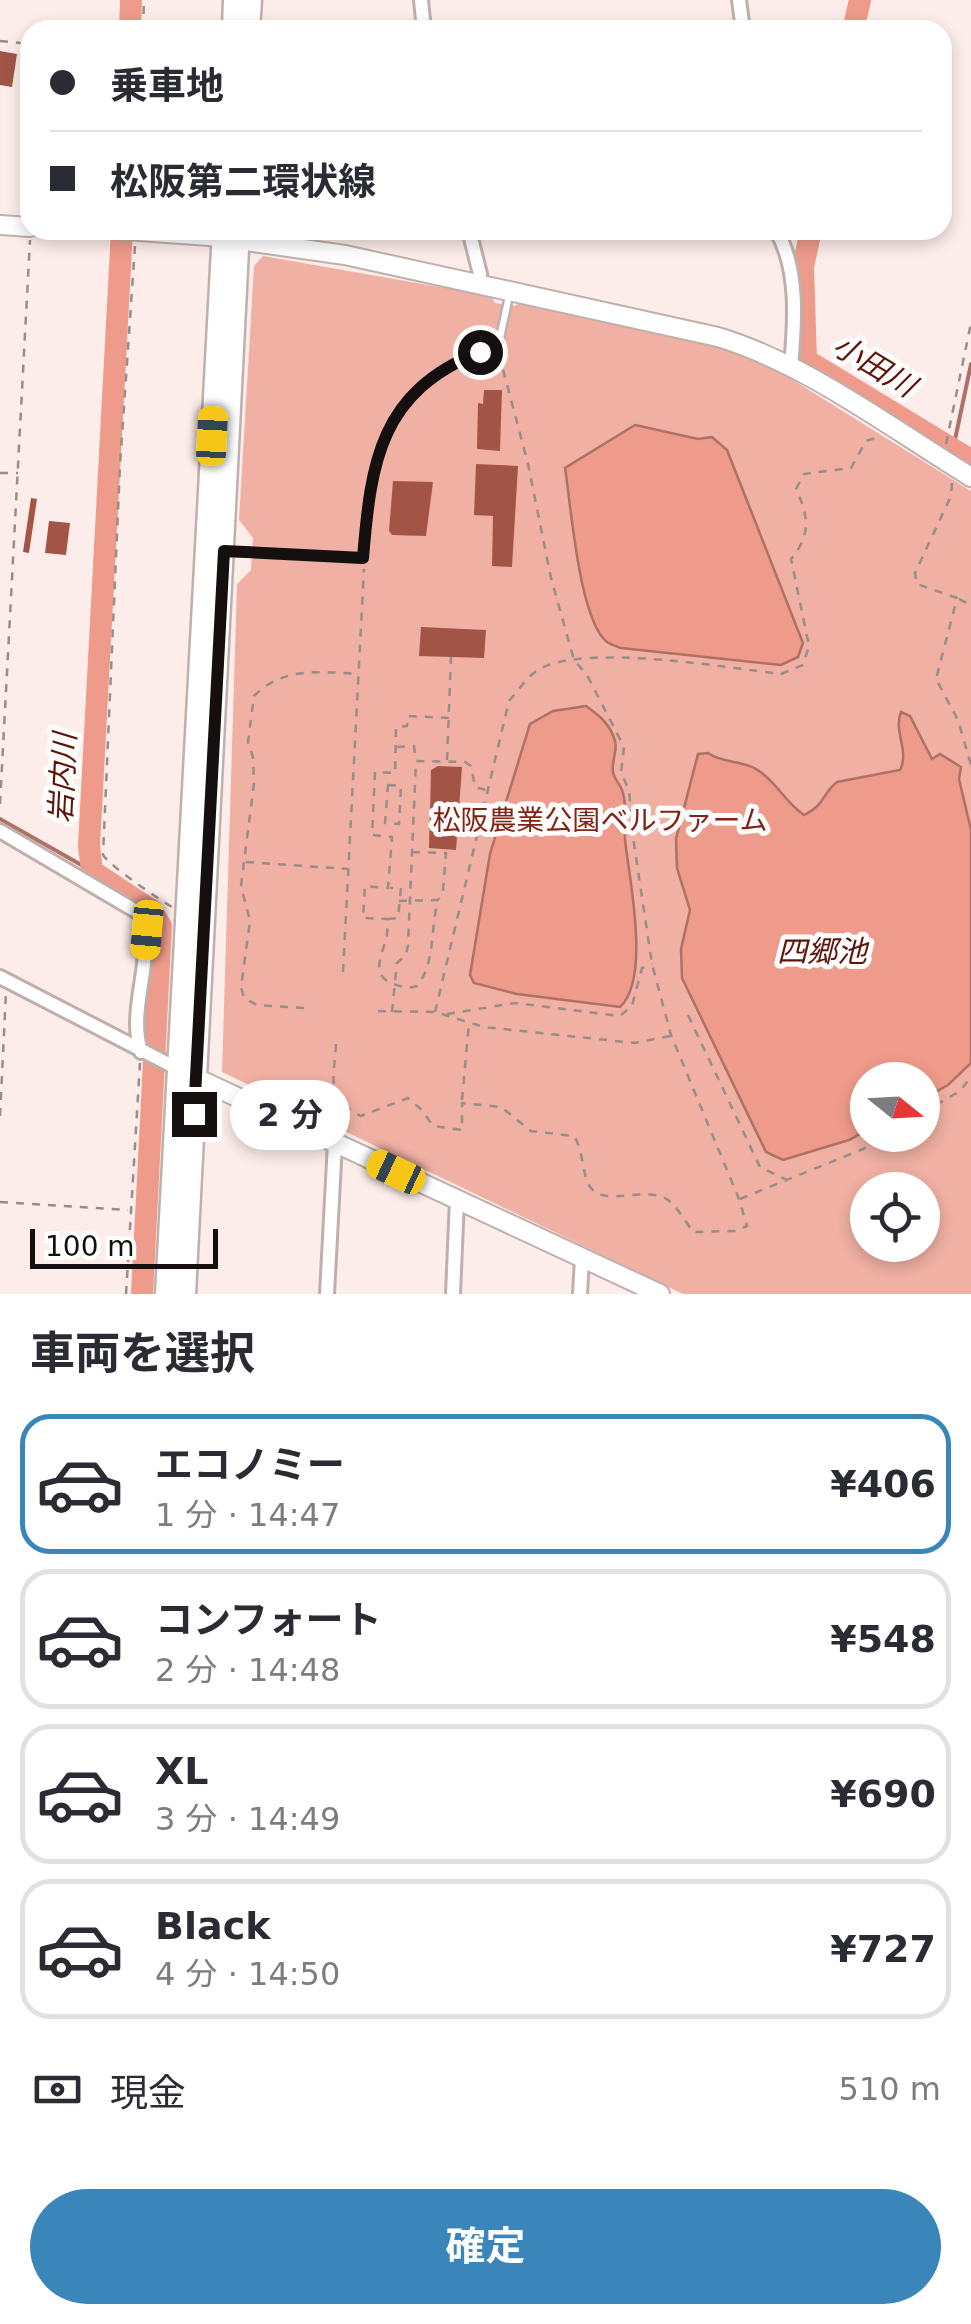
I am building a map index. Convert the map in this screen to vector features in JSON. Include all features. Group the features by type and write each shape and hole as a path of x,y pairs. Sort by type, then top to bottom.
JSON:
{"main road":[{"path":"166,1294 180,1070 224,551 231,240"},
{"path":"185,1294 180,1070 186,912 231,240"}],"street":[{"path":"264,240 479,283 745,345 792,366 962,478"},
{"path":"472,240 479,283"},
{"path":"782,240 792,270 792,366"},
{"path":"0,831 141,914 147,930 137,1023 141,1052"},
{"path":"4,979 141,1052 660,1294"},
{"path":"327,1294 335,1144"},
{"path":"453,1294 457,1200"},
{"path":"580,1294 582,1258"}],"lane":[{"path":"224,551 363,558 368,492 386,430 407,400 444,368 480,352 497,352 510,290"}],"path":[{"path":"0,804 29,240"},
{"path":"135,240 120,465 103,855 110,865 162,902 186,912"},
{"path":"948,436 971,323"},
{"path":"462,1103 501,1107 531,1131 574,1136 582,1148 589,1187 596,1192 610,1196 655,1194 669,1200 693,1232 735,1231 747,1226 671,1035 652,964 629,790 622,773 624,747 588,675 574,660 500,360"},
{"path":"435,1012 508,701 538,670 574,660 629,656 781,674 804,665 808,646 791,560 802,546 809,517 796,489 804,474 850,468 866,441 881,437"},
{"path":"0,473 18,474"},
{"path":"962,478 915,573 917,584 971,605"},
{"path":"343,972 364,566 371,567"},
{"path":"958,598 936,679 958,720 971,765"},
{"path":"447,761 452,657"},
{"path":"304,1008 257,1005 244,998 241,987 250,921 240,886 254,782 254,758 248,742 254,696 281,677 305,671 359,674"},
{"path":"394,785 396,727 407,726 408,716 449,718"},
{"path":"392,1012 397,964 408,945 416,760 414,746 396,748"},
{"path":"416,760 464,762 471,766 475,787 487,790"},
{"path":"388,888 392,837 372,836 375,772 395,774"},
{"path":"388,785 394,785 402,786 399,824 385,823 388,785"},
{"path":"401,790 415,790"},
{"path":"388,919 386,942 378,963 380,974 408,989 417,986 426,975 430,926 443,891 446,853 412,852"},
{"path":"245,862 348,869"},
{"path":"364,886 388,888 400,888 398,918 363,918 364,886"},
{"path":"399,900 438,900"},
{"path":"445,1014 515,1003 620,1016 632,1006 642,968 652,964"},
{"path":"0,1116 4,979"},
{"path":"378,1012 435,1012 484,1027 635,1043 671,1035"},
{"path":"688,1015 760,1167 787,1180"},
{"path":"336,1044 333,1088 341,1106 361,1116 408,1098 433,1126 462,1130 469,1022"},
{"path":"126,1294 141,1052"},
{"path":"940,1103 960,1091 971,1077"},
{"path":"739,1200 854,1152"},
{"path":"0,1202 130,1210"}],"green space":[{"name":"松阪農業公園ベルファーム","path":"263,256 491,296 495,303 515,306 522,301 726,348 772,367 971,491 971,1294 683,1294 222,1072 237,584 251,570 253,538 239,520 254,266"}],"water":[{"path":"635,425 698,439 712,437 727,450 803,643 798,657 781,665 621,648 607,642 597,630 583,587 565,468"},
{"path":"586,706 613,735 613,772 625,804 636,952 629,993 620,1007 517,994 474,983 470,975 490,854 530,724 553,711"},
{"name":"四郷池","path":"901,712 910,716 932,759 940,754 961,767 959,779 971,830 971,1063 940,1089 940,1062 850,1062 850,1139 783,1160 766,1152 682,978 681,949 690,910 677,868 676,839 698,754 708,753 753,768 804,815 837,782 900,770 903,756"}],"building":[{"path":"0,51 17,54 12,87 0,85"},
{"path":"484,390 502,390 500,451 477,449 478,403 483,404"},
{"path":"476,464 518,466 512,567 492,566 493,516 474,515"},
{"path":"393,481 433,482 426,536 392,535 389,531"},
{"path":"31,498 37,499 29,553 23,552"},
{"path":"49,521 70,523 66,555 45,553"},
{"path":"421,627 486,630 484,658 419,656"},
{"path":"438,766 462,767 456,850 429,848 431,770"}],"waterway":[{"name":"岩内川","path":"130,20 131,0"},
{"name":"小田川","path":"855,20 860,0"},
{"name":"岩内川","path":"121,240 89,846 92,871 151,910 161,926 142,1294"},
{"name":"小田川","path":"809,240 803,267 806,360 971,460"},
{"path":"953,449 971,364"},
{"path":"0,819 92,871"}],"route":[{"path":"194,1114 224,551 363,558 368,492 386,430 407,400 429,379 480,352"}]}
